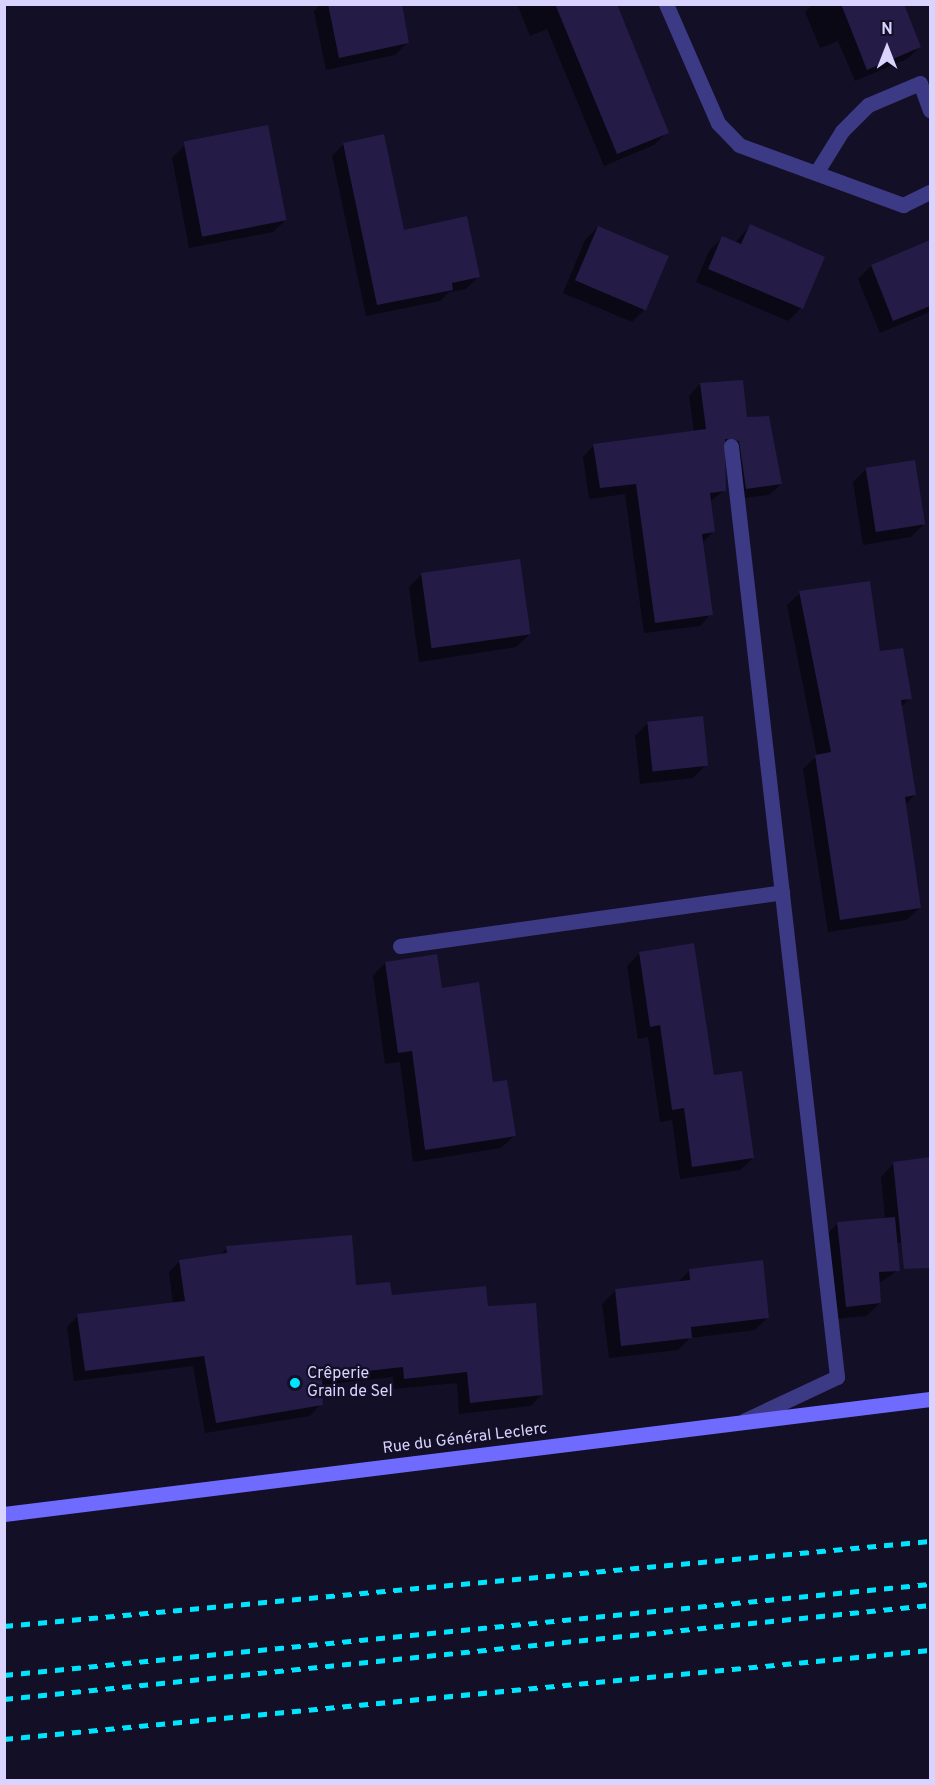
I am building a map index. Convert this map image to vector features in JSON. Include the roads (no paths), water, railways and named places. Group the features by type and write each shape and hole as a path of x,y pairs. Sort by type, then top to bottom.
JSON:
{"main road":[{"name":"Rue du Général Leclerc","path":"4,1514 930,1399"}],"street":[{"path":"666,4 718,123 739,145 903,205 930,192"},
{"path":"816,173 842,131 868,105 920,83 930,110"},
{"path":"731,446 837,1377 737,1424"},
{"path":"400,945 782,892"}],"railway":[{"path":"4,1626 930,1541"},
{"path":"4,1675 930,1584"},
{"path":"4,1699 930,1605"},
{"path":"4,1739 930,1650"}],"place":[{"name":"Crêperie Grain de Sel","path":"295,1383"}]}
